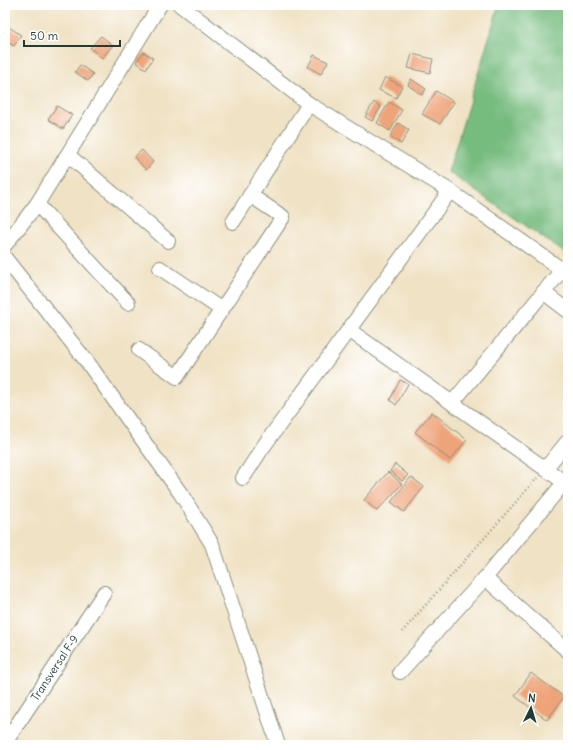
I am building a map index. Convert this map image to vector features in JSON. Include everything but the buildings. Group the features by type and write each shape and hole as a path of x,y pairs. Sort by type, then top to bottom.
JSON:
{"street":[{"path":"5,245 37,204 68,156 160,5"},
{"path":"180,5 309,104 450,192 565,272 543,292 452,403"},
{"path":"232,222 309,104"},
{"path":"68,156 168,241"},
{"path":"243,478 450,192"},
{"path":"139,350 177,377 283,217 250,195"},
{"path":"37,204 128,303"},
{"path":"5,258 88,363 181,494 212,544 278,745"},
{"path":"160,268 222,310"},
{"path":"543,292 568,311"},
{"path":"349,330 545,469 566,480 485,578 400,672"},
{"path":"545,469 568,441"},
{"path":"485,578 568,652"},
{"name":"Transversal F-9","path":"5,743 104,593"}],"path":[{"path":"402,632 545,469"}],"green space":[{"path":"499,5 568,5 568,255 448,172"}]}
